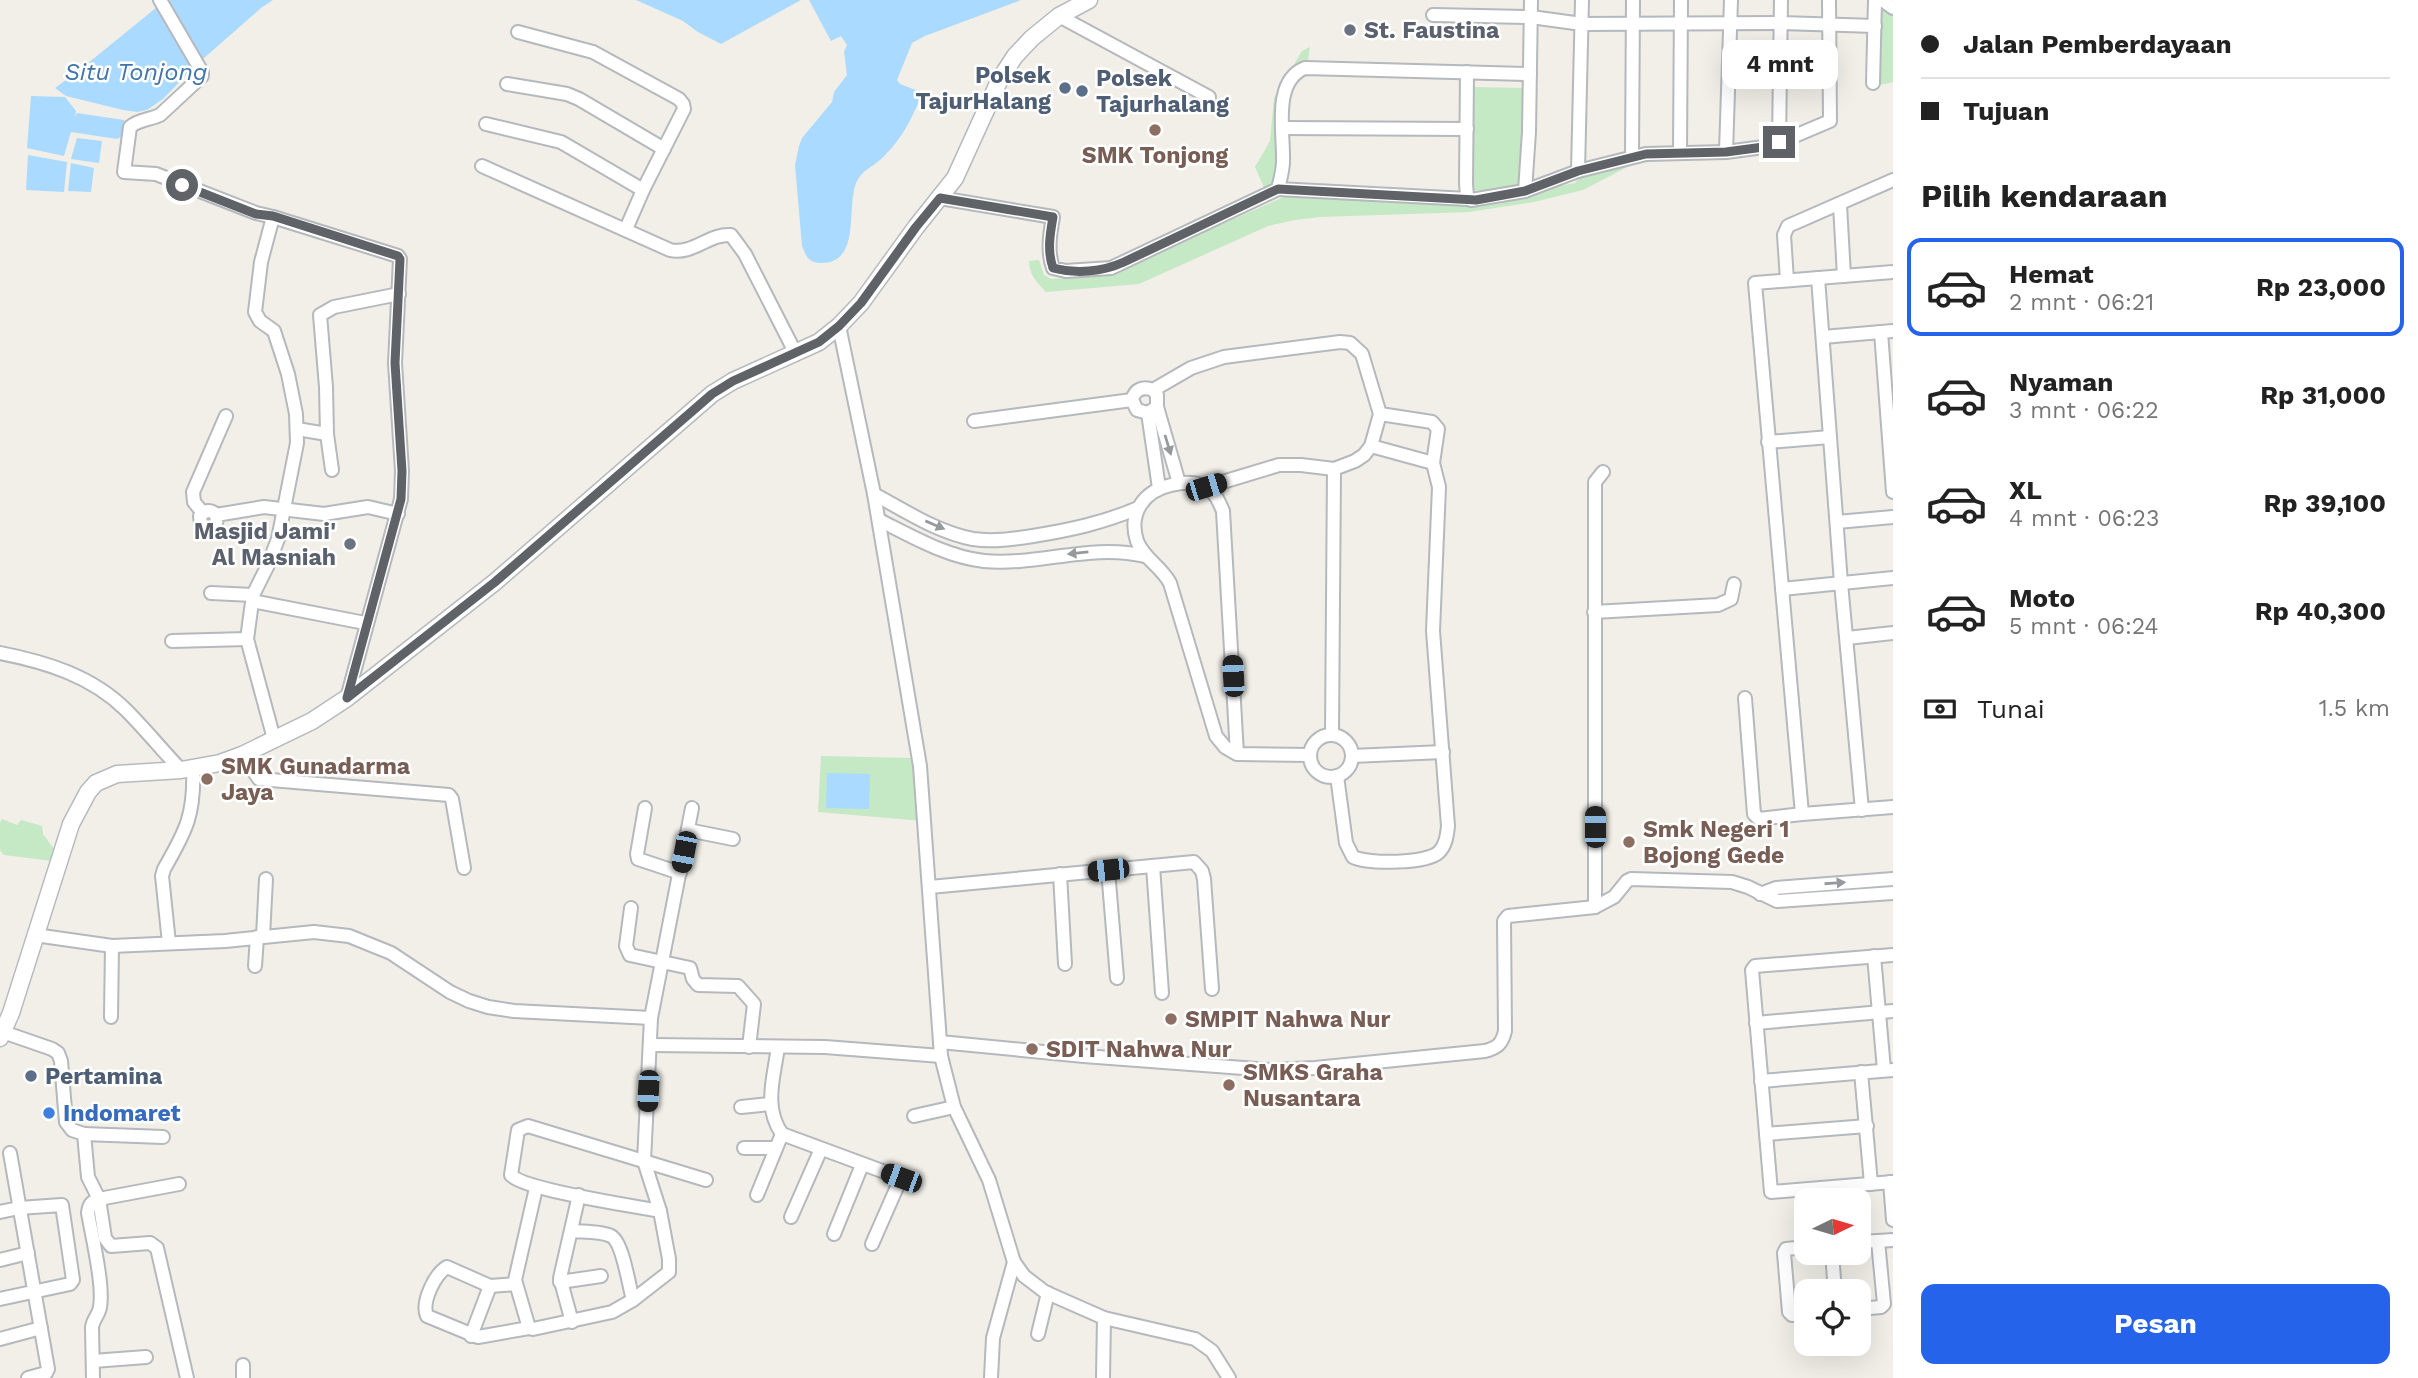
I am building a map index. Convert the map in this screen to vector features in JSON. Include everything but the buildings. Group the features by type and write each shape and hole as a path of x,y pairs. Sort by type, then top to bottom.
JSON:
{"main road":[{"path":"1,1035 11,1013 71,824 88,792 96,783 117,774 187,769 242,755 312,721 347,698 495,582 712,394 733,381 819,342 861,303 955,178 1000,79 1015,56 1059,16 1088,0"}],"street":[{"path":"1525,191 1531,0"},
{"path":"1578,171 1582,0"},
{"path":"1632,157 1633,0"},
{"path":"1680,152 1681,0"},
{"path":"1726,152 1731,0"},
{"path":"1779,142 1781,0"},
{"path":"940,198 1053,217 1049,258 1053,268 1066,271 1111,268 1278,189 1476,200 1525,191 1578,171 1646,154 1726,152 1771,146 1830,121 1829,0"},
{"path":"1873,83 1875,0"},
{"path":"1882,0 1893,8"},
{"path":"160,1 202,73 201,78 160,115 135,122 130,127 124,172 159,175 256,214 273,216 398,256 401,264 395,363 402,478 398,514 365,623 347,698"},
{"path":"1433,15 1531,17 1582,24 1781,23 1875,26"},
{"path":"1059,16 1209,97"},
{"path":"517,32 593,52 681,101 684,109 626,229"},
{"path":"1278,189 1283,170 1284,94 1296,72 1305,68 1530,74"},
{"path":"1467,72 1468,199"},
{"path":"507,85 567,94 664,149"},
{"path":"486,124 561,142 643,190"},
{"path":"1283,128 1467,129"},
{"path":"482,166 678,251 723,235 731,235 745,254 796,354"},
{"path":"1787,280 1785,229 1893,180"},
{"path":"1840,205 1844,276"},
{"path":"273,216 261,262 255,312 260,321 271,328 276,336 288,374 297,429 285,509 274,552 252,598 247,639 274,739"},
{"path":"1802,814 1755,284 1893,272"},
{"path":"1818,278 1862,810"},
{"path":"332,470 327,434 327,394 320,315 334,307 399,294"},
{"path":"839,326 879,520 920,766 941,1056 954,1107 989,1180 1014,1262 1024,1276 1048,1293 1104,1318 1195,1339 1212,1351 1229,1378"},
{"path":"1823,337 1887,331 1893,492"},
{"path":"1132,400 1137,390 1153,390 1191,368 1224,357 1340,342 1350,343 1362,354 1380,414 1371,446 1355,461 1334,469 1279,465 1206,487"},
{"path":"1153,390 1157,395 1152,410 1159,488"},
{"path":"1132,400 1137,411 1152,410"},
{"path":"974,421 1132,400"},
{"path":"1152,410 1179,483"},
{"path":"1337,776 1346,843 1353,857 1370,862 1420,860 1439,852 1446,837 1443,752 1433,631 1439,488 1433,463 1438,434 1436,425 1432,422 1380,414"},
{"path":"226,416 193,492 194,502 203,513 200,520 203,527 211,528 217,523 216,515 254,507 324,514 368,507 398,514"},
{"path":"297,429 327,434"},
{"path":"1769,442 1830,437"},
{"path":"1371,446 1433,463"},
{"path":"1332,734 1334,469"},
{"path":"1595,907 1595,482 1603,472"},
{"path":"1145,556 1136,537 1135,518 1144,499 1159,488 1179,483 1206,487 1219,501 1225,521 1237,754"},
{"path":"874,494 922,520 957,534 988,540 1074,530 1113,519 1138,508"},
{"path":"1837,522 1893,517"},
{"path":"879,520 969,559 1003,562 1097,551 1120,551 1145,556 1157,565 1170,583 1212,727 1220,742 1237,754 1310,755"},
{"path":"1782,589 1893,578"},
{"path":"1594,612 1718,605 1731,599 1734,584"},
{"path":"211,593 252,598 365,623"},
{"path":"1847,638 1893,633"},
{"path":"172,641 247,639"},
{"path":"0,653 55,667 102,691 125,709 187,769 194,799 187,828 163,869 162,876 169,943"},
{"path":"1745,698 1754,814 1759,818 1893,807"},
{"path":"1332,734 1347,741 1352,756 1345,772 1337,776 1321,775 1311,763 1310,755 1311,747 1317,740 1332,734"},
{"path":"1352,756 1443,752"},
{"path":"242,755 259,779 449,795 452,799 464,868"},
{"path":"645,808 638,859 680,873"},
{"path":"516,1284 490,1286 447,1267 441,1271 425,1304 427,1315 471,1336 490,1336 533,1329 612,1312 669,1272 660,1211 644,1161 651,1018 692,808"},
{"path":"688,830 733,839"},
{"path":"930,887 1194,862 1202,871 1212,989"},
{"path":"1153,866 1162,993"},
{"path":"1108,870 1117,978"},
{"path":"1060,874 1065,964"},
{"path":"255,966 265,879"},
{"path":"940,1042 1270,1070 1485,1051 1502,1042 1504,1031 1504,921 1508,916 1595,907 1614,897 1631,879 1732,882 1777,901 1893,893"},
{"path":"1760,894 1776,888 1893,879"},
{"path":"631,908 627,951 630,955 690,968 698,985 738,986 749,997 754,1004 749,1047"},
{"path":"35,935 112,946 314,932 349,936 391,953 468,1002 514,1011 651,1018"},
{"path":"111,1017 112,946"},
{"path":"1893,955 1753,967 1760,1081 1771,1192 1891,1182 1893,1220"},
{"path":"1760,1081 1888,1070 1874,956"},
{"path":"1756,1023 1893,1012"},
{"path":"1,1035 58,1053 61,1060 66,1122 72,1130 84,1134 163,1137"},
{"path":"651,1045 825,1047 941,1056"},
{"path":"778,1047 770,1104 774,1122 782,1134 901,1178 872,1244"},
{"path":"1861,1072 1871,1184"},
{"path":"741,1107 770,1104"},
{"path":"914,1116 954,1107"},
{"path":"660,1211 536,1188 515,1180 511,1175 518,1130 528,1126 706,1180"},
{"path":"1766,1134 1867,1126"},
{"path":"84,1134 88,1177 99,1199 107,1243 117,1247 150,1243 157,1248 187,1378"},
{"path":"757,1195 782,1134"},
{"path":"744,1148 776,1148"},
{"path":"791,1217 821,1149"},
{"path":"10,1153 48,1372 28,1378"},
{"path":"834,1234 862,1165"},
{"path":"93,1378 92,1327 100,1308 100,1290 88,1213 91,1202 179,1184"},
{"path":"529,1328 516,1284 536,1188"},
{"path":"572,1322 560,1282 579,1195"},
{"path":"0,1212 19,1208 63,1207 72,1283 0,1299"},
{"path":"572,1231 606,1235 615,1239 620,1247 632,1300"},
{"path":"1871,1241 1893,1240"},
{"path":"1871,1308 1884,1304 1878,1241"},
{"path":"1794,1248 1786,1249 1784,1253 1789,1312 1794,1315"},
{"path":"0,1260 28,1253"},
{"path":"991,1378 993,1338 1014,1262"},
{"path":"560,1282 600,1276"},
{"path":"471,1336 490,1286"},
{"path":"1038,1334 1048,1293"},
{"path":"1103,1378 1104,1318"},
{"path":"0,1339 41,1328"},
{"path":"93,1361 146,1357"}],"green space":[{"path":"1881,3 1893,12 1893,82 1880,85"},
{"path":"1310,47 1307,66 1290,77 1277,145 1275,185 1266,192 1255,167 1270,141 1274,98 1302,51"},
{"path":"1472,87 1524,88 1522,187 1471,191"},
{"path":"1639,161 1583,190 1534,202 1469,212 1320,217 1268,226 1139,284 1046,292 1034,278 1029,266 1029,261 1039,260 1044,275 1051,279 1107,275 1286,196 1520,194 1575,183 1584,172"},
{"path":"821,756 915,758 923,821 818,812"},
{"path":"2,819 17,825 21,820 42,826 43,834 54,849 52,861 4,855 0,850"}],"water":[{"name":"Situ Tonjong","path":"169,0 273,0 196,65 163,99 147,110 123,110 66,96 55,88 162,3"},
{"path":"636,0 801,0 721,44 683,21"},
{"path":"809,0 1021,0 912,43 897,80 900,84 918,91 920,99 897,142 858,179 852,202 848,243 843,254 834,261 820,263 808,258 802,246 795,165 802,138 832,102 834,92 847,75 844,52 847,45 841,36 831,41"},
{"path":"31,96 65,97 76,111 75,117 77,113 124,120 123,136 117,139 71,132 64,156 27,148"},
{"path":"77,138 102,141 99,163 71,159"},
{"path":"28,155 67,162 64,192 26,190"},
{"path":"71,163 94,168 91,192 68,191"},
{"path":"827,773 870,774 869,809 826,808"}],"place":[{"name":"St. Faustina","path":"1350,30"},
{"name":"Polsek TajurHalang","path":"1065,88"},
{"name":"Polsek Tajurhalang","path":"1082,91"},
{"name":"SMK Tonjong","path":"1155,130"},
{"name":"Masjid Jami' Al Masniah","path":"350,544"},
{"name":"SMK Gunadarma Jaya","path":"207,779"},
{"name":"Smk Negeri 1 Bojong Gede","path":"1629,842"},
{"name":"SMPIT Nahwa Nur","path":"1171,1019"},
{"name":"SDIT Nahwa Nur","path":"1032,1049"},
{"name":"Pertamina","path":"31,1076"},
{"name":"SMKS Graha Nusantara","path":"1229,1085"},
{"name":"Indomaret","path":"49,1113"}],"route":[{"path":"182,185 256,214 273,216 398,256 400,259 395,363 402,471 401,499 365,623 347,698 495,582 712,394 733,381 819,342 839,326 861,303 940,198 1053,217 1049,246 1049,258 1053,268 1066,271 1096,270 1111,268 1278,189 1476,200 1525,191 1578,171 1646,154 1726,152 1771,146 1779,142"}]}
